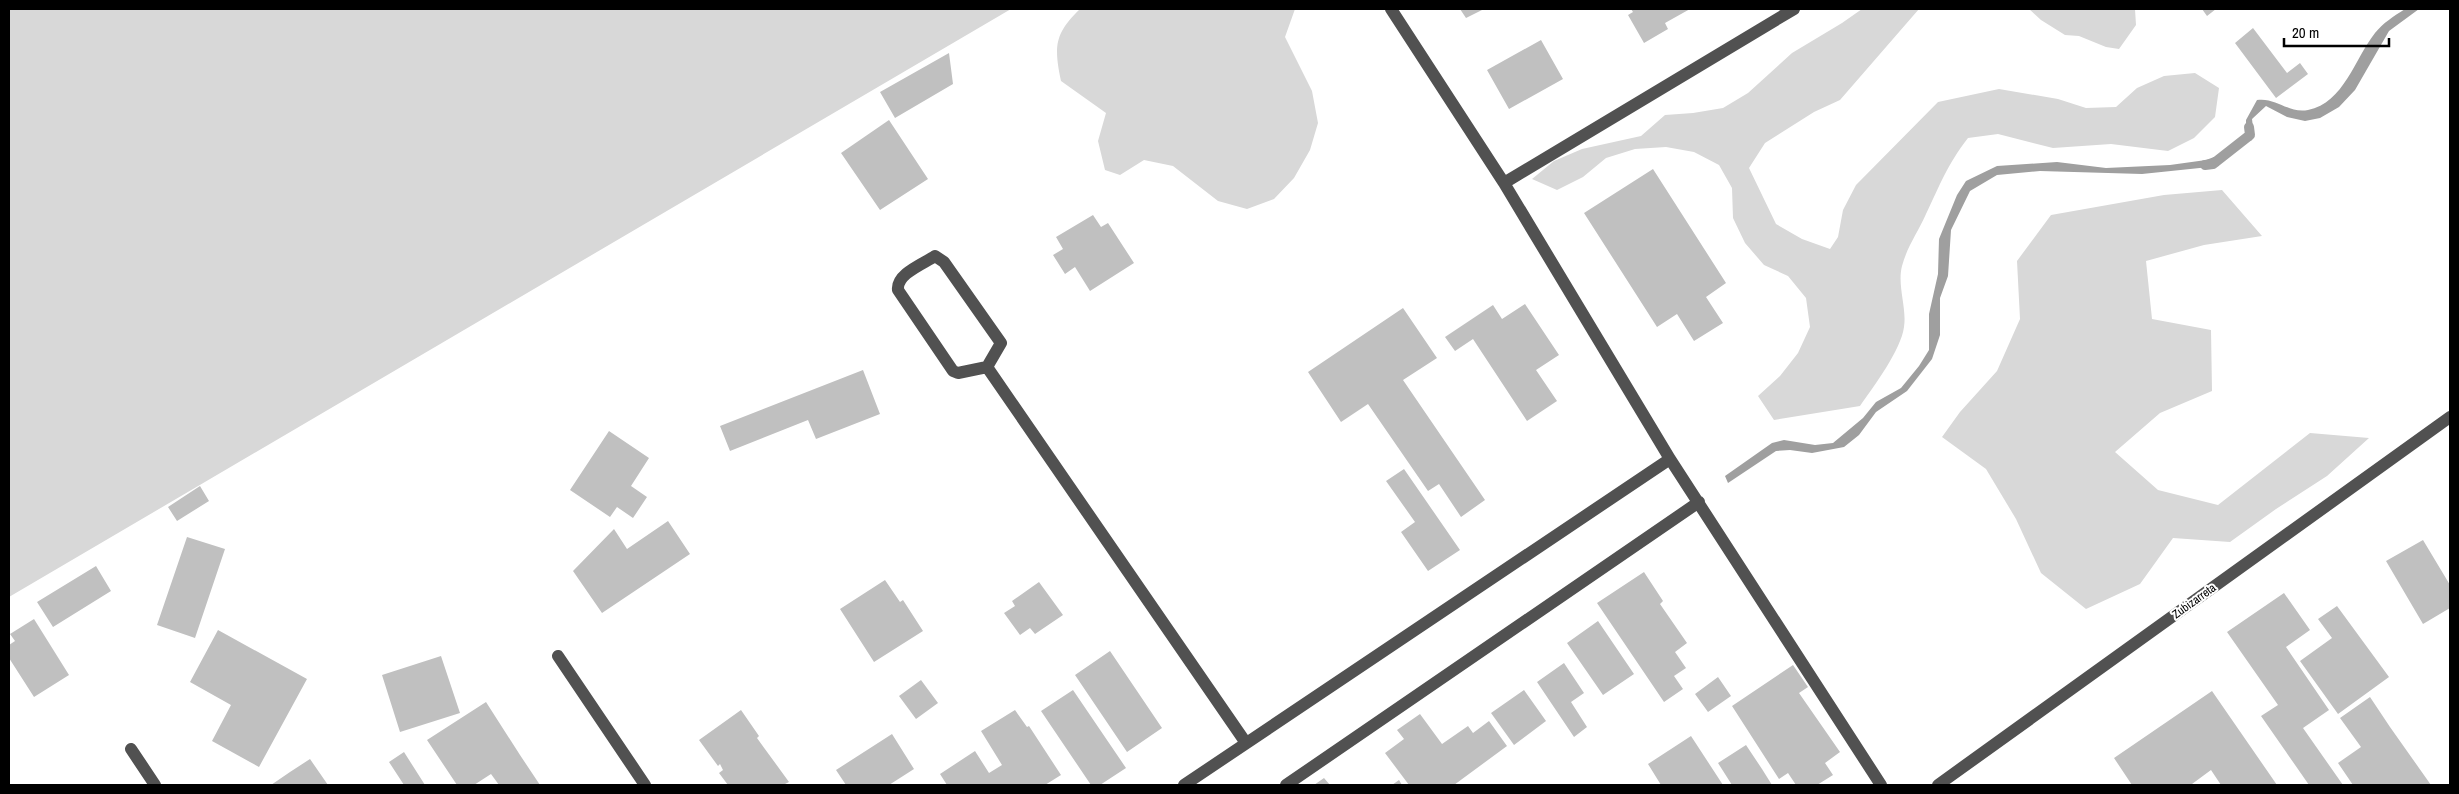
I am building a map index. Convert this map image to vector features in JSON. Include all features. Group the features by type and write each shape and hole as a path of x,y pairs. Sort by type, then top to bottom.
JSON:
{"street":[{"path":"1391,9 1504,182 1670,459 1881,785"},
{"path":"1504,182 1794,9"},
{"path":"935,256 940,258 1001,343 987,367 958,373 953,371 898,290 897,284 901,278 935,256"},
{"path":"987,367 1246,743"},
{"name":"Zubizarreta","path":"1938,785 2450,416"},
{"path":"1184,785 1670,459"},
{"path":"1286,785 1699,502"},
{"path":"558,656 645,785"},
{"path":"131,749 155,785"}],"shaded area":[{"path":"9,9 1011,9 9,597"},
{"path":"1080,9 1295,9 1285,37 1312,91 1318,123 1310,150 1294,178 1274,199 1247,209 1218,201 1173,166 1144,160 1120,175 1105,170 1098,141 1106,113 1061,81 1057,59 1058,42 1061,34 1071,18"},
{"path":"1862,9 1919,9 1840,100 1814,112 1765,143 1749,168 1776,224 1802,239 1830,249 1838,237 1843,210 1856,185 1938,102 1999,89 2058,99 2086,108 2116,107 2137,88 2164,76 2195,73 2219,88 2215,117 2194,138 2168,151 2111,144 2053,148 1998,134 1968,138 1944,175 1904,259 1901,274 1905,319 1902,336 1886,368 1860,406 1774,420 1758,396 1780,376 1798,353 1810,327 1806,298 1788,276 1764,265 1745,243 1733,218 1732,188 1719,165 1694,152 1666,147 1635,149 1606,158 1583,177 1557,190 1532,179 1554,161 1582,149 1641,136 1665,115 1723,108 1748,93 1792,53"},
{"path":"2029,9 2135,9 2136,25 2119,49 2106,47 2079,36 2065,35 2041,20"},
{"path":"2405,9 2419,9 2389,31 2355,90 2339,107 2320,118 2305,121 2287,117 2266,106 2252,119 2254,136 2251,141 2246,136 2246,120 2257,100 2270,101 2301,111 2320,106 2331,99 2348,78 2375,33 2385,23"},
{"path":"2214,157 2219,166 2142,174 2040,171 1997,175 1970,191 1951,230 1948,276 1940,298 1940,335 1932,359 1907,391 1876,412 1859,435 1844,447 1812,453 1790,450 1776,451 1728,483 1725,476 1772,443 1784,440 1815,445 1833,443 1863,418 1876,402 1901,388 1919,366 1929,350 1929,314 1938,274 1939,239 1957,195 1966,181 1997,166 2057,162 2106,168 2170,165 2206,160"},
{"path":"2222,190 2262,236 2204,245 2146,261 2152,319 2211,330 2212,391 2160,413 2115,452 2158,490 2218,505 2310,433 2369,438 2327,476 2230,542 2173,538 2140,584 2086,609 2041,573 2016,519 1986,469 1942,437 1960,412 1997,371 2020,319 2017,261 2051,215 2164,195"}],"building":[{"path":"1460,9 1484,9 1466,18"},
{"path":"1631,9 1690,9 1665,23 1668,29 1644,43 1628,15 1633,12"},
{"path":"2202,9 2216,9 2207,16"},
{"path":"2253,28 2287,73 2300,63 2308,74 2276,98 2235,43"},
{"path":"1541,40 1563,79 1509,109 1487,70"},
{"path":"949,53 953,84 895,118 880,92"},
{"path":"889,120 928,179 880,210 841,153"},
{"path":"1653,169 1726,283 1706,297 1723,323 1694,341 1677,314 1657,327 1584,213"},
{"path":"1093,215 1101,227 1108,223 1134,263 1090,291 1075,267 1065,274 1053,255 1063,249 1056,237"},
{"path":"1525,304 1559,355 1536,370 1557,401 1527,421 1473,339 1455,351 1445,337 1493,305 1502,319"},
{"path":"1403,308 1437,358 1403,380 1485,500 1461,517 1439,484 1428,491 1368,404 1341,422 1308,372"},
{"path":"863,370 880,414 816,439 808,420 730,451 720,426"},
{"path":"609,431 649,458 631,486 647,497 633,518 617,507 610,517 570,490"},
{"path":"1404,469 1460,550 1428,571 1401,532 1415,522 1386,481"},
{"path":"200,486 209,501 177,521 168,507"},
{"path":"668,521 690,554 602,613 573,571 614,529 627,549"},
{"path":"187,537 225,549 195,638 157,625"},
{"path":"2423,540 2450,585 2450,608 2423,624 2386,561"},
{"path":"96,566 111,591 53,627 37,602"},
{"path":"1644,572 1663,601 1660,604 1687,643 1675,652 1686,668 1674,676 1683,689 1664,702 1597,603"},
{"path":"885,580 900,602 903,600 923,631 874,662 840,609"},
{"path":"1039,582 1063,615 1035,634 1030,628 1020,635 1004,613 1015,606 1012,601"},
{"path":"2284,593 2310,630 2286,647 2329,710 2303,728 2343,785 2309,785 2261,716 2278,705 2227,632"},
{"path":"2337,606 2389,677 2338,714 2300,661 2332,638 2318,619"},
{"path":"34,619 69,675 34,697 9,658 9,645 15,641 10,634"},
{"path":"1598,621 1634,674 1603,695 1567,643"},
{"path":"218,630 307,679 259,767 212,741 231,705 190,682"},
{"path":"1110,651 1162,728 1127,752 1075,675"},
{"path":"441,656 460,713 400,732 382,675"},
{"path":"1564,663 1584,693 1571,702 1587,727 1574,737 1537,682"},
{"path":"1793,665 1808,687 1799,693 1840,752 1825,763 1833,775 1817,785 1796,785 1788,773 1779,779 1732,706"},
{"path":"1718,677 1731,696 1708,712 1695,694"},
{"path":"921,680 938,703 916,719 899,696"},
{"path":"1073,690 1126,768 1100,785 1091,785 1041,711"},
{"path":"1524,690 1546,721 1514,745 1491,713"},
{"path":"2212,691 2277,785 2221,785 2211,770 2193,785 2132,785 2114,758"},
{"path":"2370,697 2431,785 2353,785 2338,763 2361,747 2340,718"},
{"path":"486,702 540,785 499,785 491,774 474,785 457,785 427,740"},
{"path":"741,710 759,736 757,738 789,782 783,785 728,785 719,773 723,770 720,764 718,766 699,740"},
{"path":"1015,710 1027,727 1029,726 1061,775 1045,785 947,785 940,774 975,751 989,773 1002,765 981,731"},
{"path":"1420,714 1442,744 1468,726 1473,733 1489,721 1507,746 1454,785 1409,785 1385,753 1404,739 1397,730"},
{"path":"892,734 914,769 889,785 846,785 836,770"},
{"path":"1691,736 1723,785 1661,785 1648,764"},
{"path":"1746,745 1772,785 1732,785 1718,763"},
{"path":"404,752 425,785 404,785 389,762"},
{"path":"310,759 328,785 271,785 290,772"},
{"path":"1324,778 1330,785 1314,785"},
{"path":"1399,780 1402,785 1392,785"}],"waterway":[{"path":"2205,165 2213,164 2250,135 2249,127"}]}
